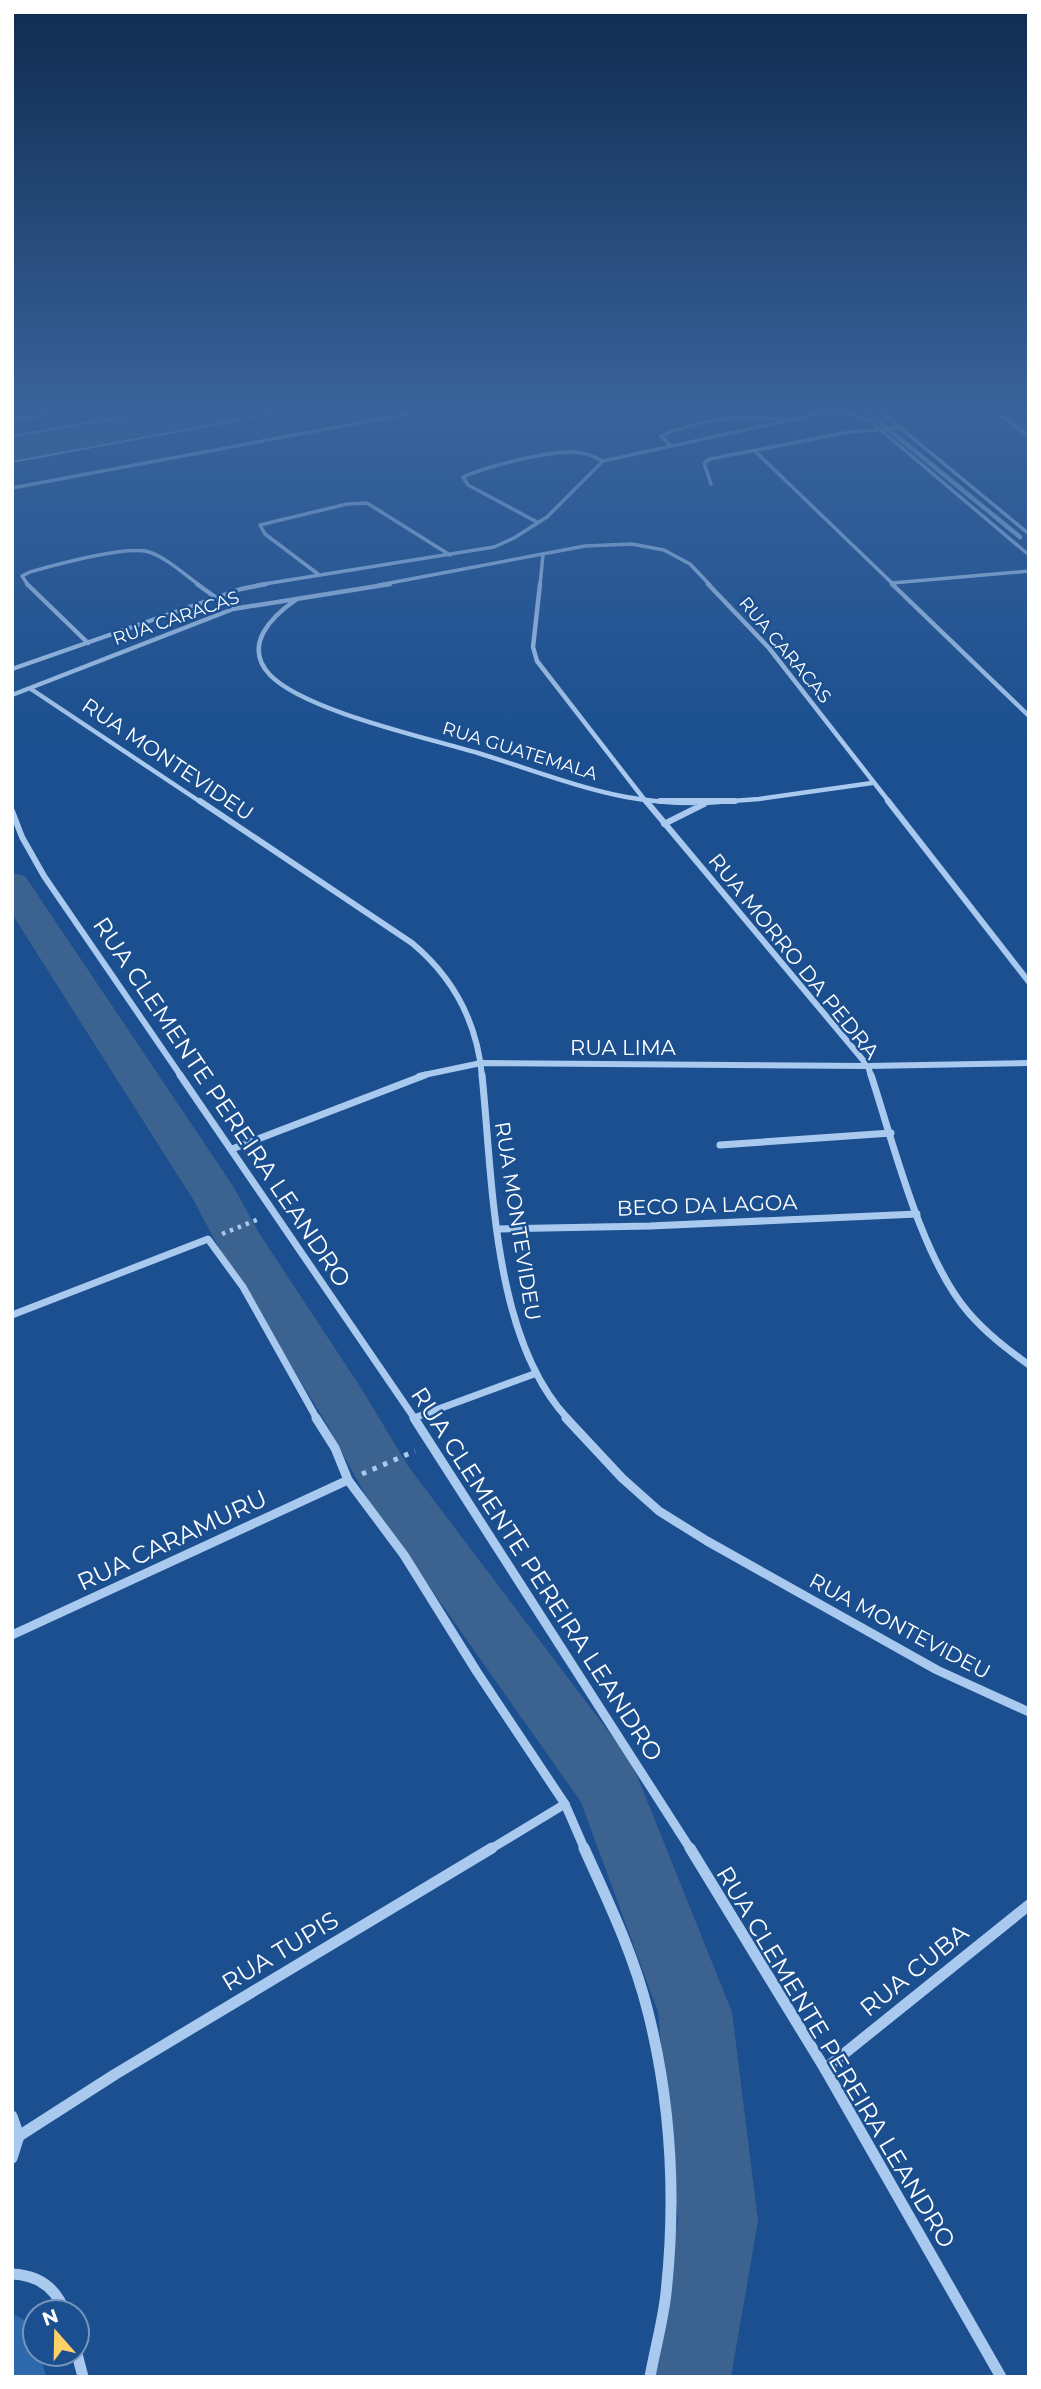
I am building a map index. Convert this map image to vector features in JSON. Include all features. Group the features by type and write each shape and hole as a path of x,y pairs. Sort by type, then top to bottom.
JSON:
{"street":[{"path":"270,522 260,525 265,534 318,574"},
{"path":"398,522 450,555"},
{"path":"12,669 215,597 261,584 450,555 509,542 536,522"},
{"path":"829,522 1029,716"},
{"path":"991,522 1029,555"},
{"path":"1015,522 1029,534"},
{"name":"RUA CARACAS","path":"12,695 219,614 300,597 449,574 616,543 645,546 682,558 696,569 769,648 1029,982"},
{"path":"88,643 22,576 31,571 109,554 146,550 215,597"},
{"name":"RUA MORRO DA PEDRA","path":"542,555 533,647 537,661 664,824 868,1066 917,1214 947,1282 967,1311 991,1337 1029,1365"},
{"path":"892,583 1029,571"},
{"name":"RUA GUATEMALA","path":"300,597 278,612 260,634 262,662 271,676 282,685 313,701 388,726 591,787 645,800 706,804 872,782"},
{"name":"RUA MONTEVIDEU","path":"31,688 412,943 431,959 464,1005 474,1032 481,1063 498,1229 511,1307 520,1340 534,1374 556,1407 586,1443 659,1511 707,1541 937,1670 1029,1712"},
{"path":"664,824 706,804"},
{"name":"RUA CLEMENTE PEREIRA LEANDRO","path":"12,811 22,837 44,876 414,1418 680,1831 825,2068 1001,2377"},
{"name":"RUA LIMA","path":"232,1149 423,1075 481,1063 868,1066 1029,1063"},
{"path":"720,1146 891,1133"},
{"name":"BECO DA LAGOA","path":"498,1229 917,1214"},
{"path":"12,1315 212,1237 335,1448 348,1480 404,1555 565,1804 622,1933 648,2011 664,2092 672,2186 666,2294 650,2377"},
{"path":"414,1418 534,1374"},
{"name":"RUA CARAMURU","path":"12,1635 348,1480"},
{"name":"RUA TUPIS","path":"19,2136 114,2075 565,1804"},
{"name":"RUA CUBA","path":"825,2068 1029,1905"},
{"path":"12,2116 19,2136 12,2158"},
{"path":"12,2274 33,2276 44,2281 58,2298"}],"path":[{"path":"212,1237 261,1218"},
{"path":"358,1476 419,1449"}],"shaded area":[{"path":"12,2314 21,2318 21,2368 44,2368 46,2377 12,2377"}],"waterway":[{"path":"1002,522 1020,537"},
{"path":"12,884 216,1198 239,1242 344,1406 388,1483 607,1783 695,2012 718,2221 688,2377"}]}
